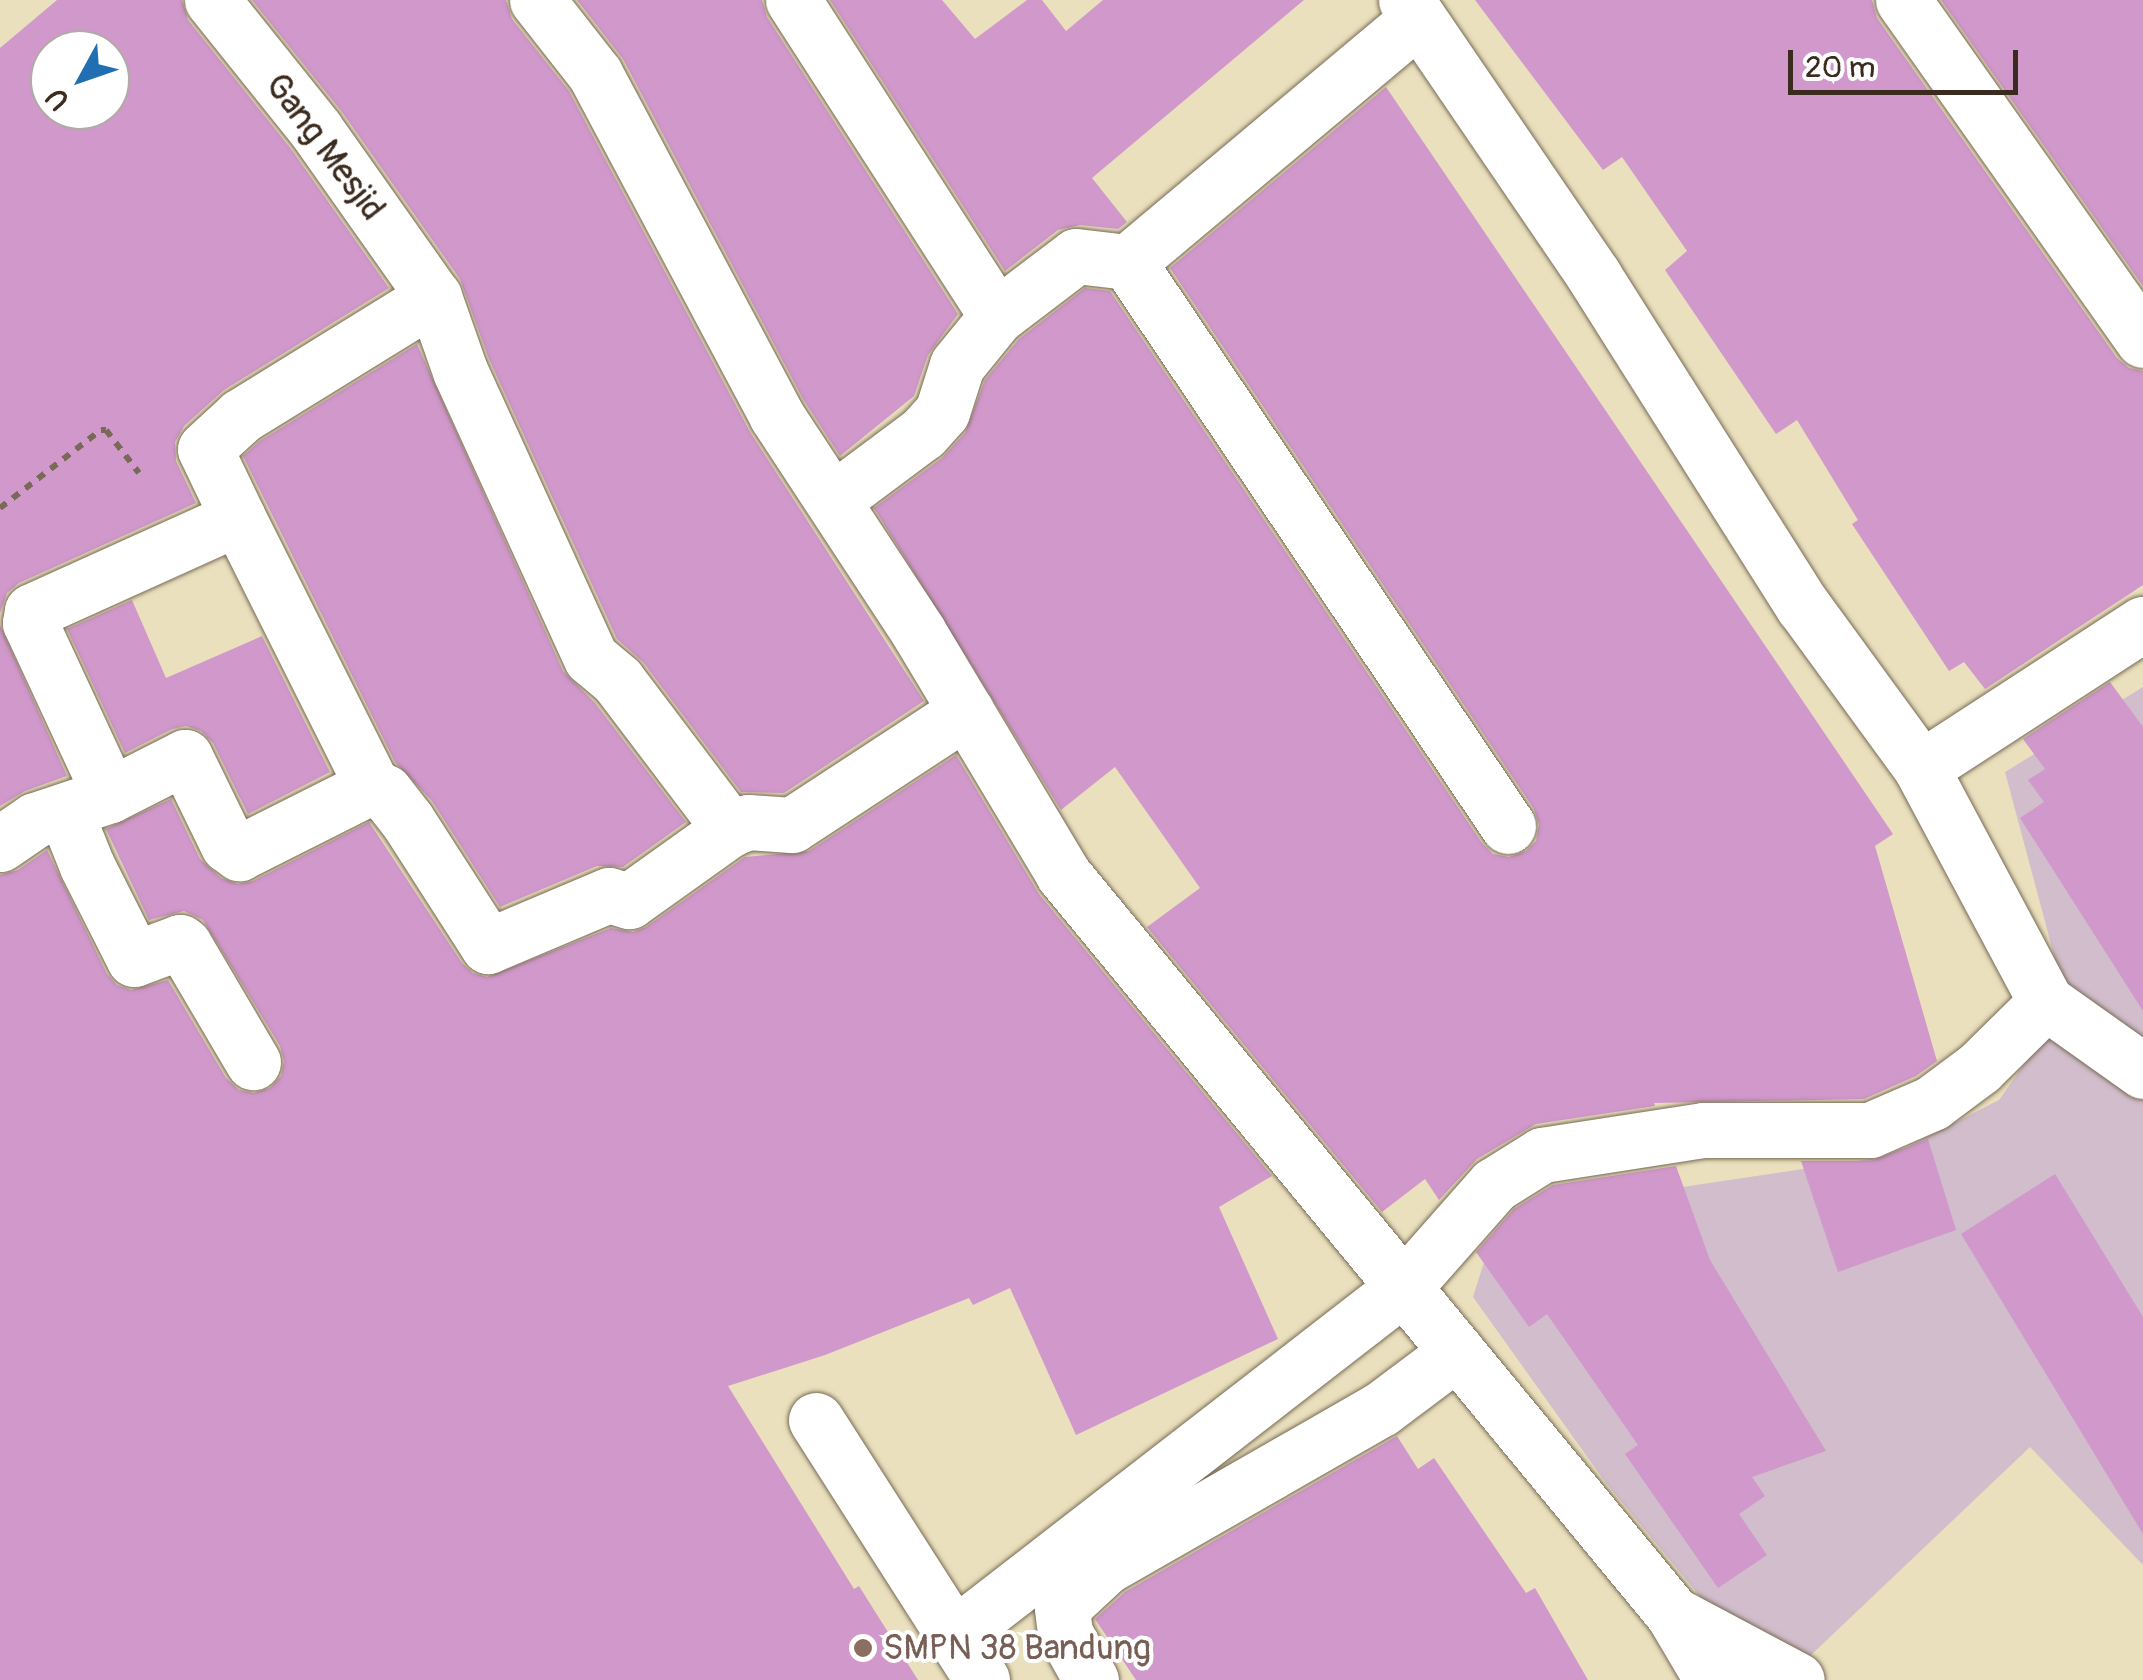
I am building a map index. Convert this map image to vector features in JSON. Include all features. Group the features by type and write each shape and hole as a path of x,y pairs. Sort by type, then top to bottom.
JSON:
{"street":[{"name":"Gang Mesjid","path":"212,0 316,130 434,296 460,371 591,658 618,682 730,829"},
{"path":"538,0 595,74 776,415 966,711 1063,874 1672,1614 1712,1680"},
{"path":"793,0 997,316"},
{"path":"1903,0 2143,340"},
{"path":"833,500 923,433 942,412 956,364 997,316 1076,256 1128,262 1412,9 1594,276 1802,606 1920,768 2046,1002 2143,1071"},
{"path":"1128,262 1508,826"},
{"path":"434,296 241,416 205,449 372,786 386,792 407,820 488,946 608,895 629,901 730,829 748,822 792,825 966,711"},
{"path":"238,518 32,612 15,632 88,803 86,866 134,958 180,942 184,945 253,1062"},
{"path":"1920,768 2143,624"},
{"path":"0,844 35,820 88,803 185,757 228,845 239,852 372,786"},
{"path":"816,1420 969,1657 1404,1287 1494,1185 1542,1155 1704,1130 1870,1130 1932,1102 1979,1068 2046,1002"},
{"path":"1090,1680 1064,1633 1062,1607 1104,1567 1381,1409 1457,1352"},
{"path":"1672,1614 1797,1680"}],"path":[{"path":"0,508 102,430 153,488 205,449"}],"shaded area":[{"path":"2143,687 2143,1565 2030,1447 1790,1675 1713,1612 1606,1483 1473,1297 1486,1256 1602,1199 1890,1156 1999,1100 2067,1004 2005,772"}],"building":[{"path":"57,0 182,0 188,20 291,149 389,288 224,390 184,426 175,442 176,461 196,503 19,583 7,593 0,613 0,48"},
{"path":"252,0 506,0 512,19 569,91 750,432 924,701 784,793 741,792 643,662 617,639 489,359 460,279 342,112"},
{"path":"577,0 762,0 767,17 958,314 928,355 914,396 840,456 803,399 623,59"},
{"path":"830,0 942,0 975,39 1027,0 1042,0 1066,31 1103,0 1304,0 1092,178 1127,222 1118,229 1080,225 1058,230 1005,271"},
{"path":"1475,0 1872,0 1877,18 2117,358 2129,368 2143,371 2143,585 1985,689 1964,662 1949,671 1852,524 1858,520 1797,420 1776,434 1665,270 1687,251 1622,157 1603,170"},
{"path":"1941,0 2143,0 2143,286"},
{"path":"1386,87 1893,834 1875,846 1937,1061 1916,1076 1864,1099 1654,1103 1655,1106 1536,1124 1477,1159 1439,1200 1425,1179 1382,1212 1147,927 1200,888 1115,767 1061,810 874,508 942,458 965,433 985,380 1019,339 1085,288 1110,291 1482,843 1493,854 1509,857 1526,851 1536,841 1539,825 1534,809 1170,268"},
{"path":"417,344 563,671 595,703 686,822 623,867 597,866 500,907 432,801 395,762 243,456 260,441"},
{"path":"132,600 166,678 262,636 330,772 248,814 213,743 201,731 186,726 172,729 125,753 67,629"},
{"path":"0,625 67,776 25,791 0,806"},
{"path":"2110,682 2143,727 2143,1011 2020,818 2044,802 2028,780 2045,769 2023,739"},
{"path":"956,755 1039,894 1272,1176 1219,1207 1278,1339 1076,1435 1010,1288 973,1305 969,1298 825,1355 728,1386 854,1589 859,1586 918,1680 0,1680 0,875 18,870 47,850 107,974 117,985 131,990 168,980 226,1078 239,1090 254,1093 270,1088 281,1076 284,1061 280,1046 203,920 184,911 149,920 106,829 171,799 200,859 221,878 238,884 253,881 369,822 462,963 473,973 487,977 611,928 633,932 646,927 745,857 809,851"},
{"path":"1928,1139 1956,1230 1838,1272 1801,1161 1871,1161"},
{"path":"1676,1166 1710,1260 1826,1451 1752,1477 1765,1496 1739,1514 1767,1555 1718,1588 1625,1454 1638,1445 1547,1314 1529,1327 1476,1252 1514,1209 1553,1185"},
{"path":"2055,1174 2143,1317 2143,1534 1961,1234"},
{"path":"1397,1436 1418,1469 1434,1458 1526,1593 1535,1588 1588,1680 1136,1680 1095,1619 1125,1592"}],"place":[{"name":"SMPN 38 Bandung","path":"863,1648"}]}
